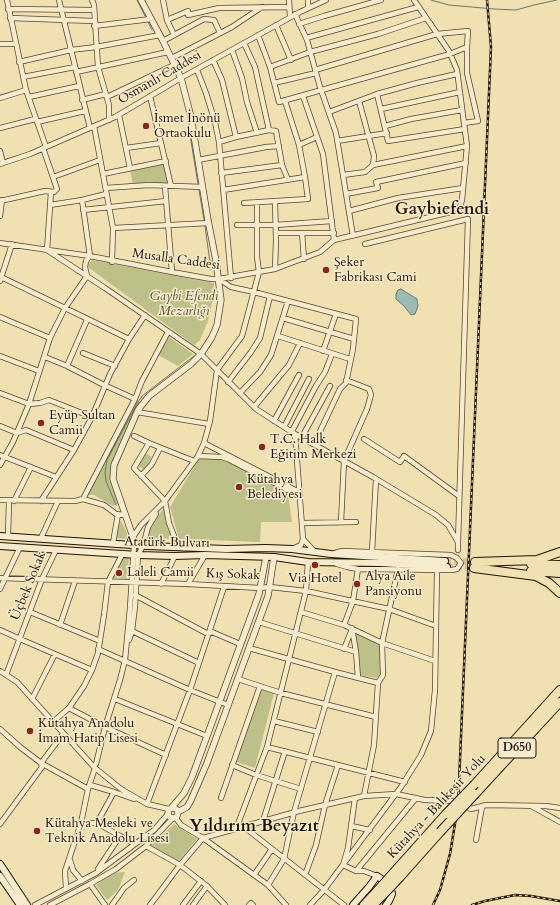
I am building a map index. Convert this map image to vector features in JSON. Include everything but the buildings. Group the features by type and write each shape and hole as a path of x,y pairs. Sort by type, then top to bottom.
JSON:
{"highway":[{"path":"474,565 537,560 560,552"},
{"path":"474,565 560,565"},
{"path":"474,565 560,573"},
{"path":"474,565 536,576 549,583 560,593"},
{"path":"549,703 560,686"},
{"name":"Kütahya - Balıkesir Yolu","path":"373,905 380,892 560,690"},
{"name":"Kütahya - Balıkesir Yolu","path":"364,905 380,892 475,794 560,702"}],"main road":[{"name":"Atatürk Bulvarı","path":"0,536 184,548 292,549 446,564 308,562 274,557 123,554 0,546"},
{"path":"266,548 266,557"},
{"path":"0,864 27,905"},
{"path":"0,876 20,905"},
{"path":"353,905 377,876 390,886 392,894 386,905"}],"street":[{"path":"0,216 1,200 45,191 54,192 57,189 26,90 15,44 7,0"},
{"path":"59,0 82,100 92,128 106,188 108,207 113,228 112,262"},
{"path":"92,0 94,5 94,24 98,67 109,105 109,120"},
{"path":"66,888 65,870 70,860 81,823 94,767 125,660 134,582 136,554 133,537 121,514 113,479 114,465 137,412 149,396 191,364 201,354 218,324 221,300 192,117 181,78 141,0"},
{"path":"163,0 167,20 174,35"},
{"path":"289,0 290,17"},
{"path":"308,0 308,8"},
{"name":"Osmanlı Caddesi","path":"2,164 45,148 119,115 181,78 295,14 326,0"},
{"path":"299,24 381,0"},
{"path":"349,211 398,198 464,188 467,146 457,74 450,54 414,0"},
{"path":"167,20 188,11 188,15 219,8 262,6 289,7"},
{"path":"172,58 232,27 262,6"},
{"path":"306,38 418,7"},
{"path":"8,9 94,10"},
{"path":"295,14 306,38 337,141 353,236"},
{"path":"10,18 38,18 94,24 150,19"},
{"path":"270,67 310,52 378,34 426,18"},
{"path":"19,62 71,50 174,35 204,19 214,20 220,33"},
{"path":"276,25 291,60"},
{"path":"274,83 437,34 468,30 466,47 467,73 478,121 464,123"},
{"path":"258,35 270,67 279,102 450,54 466,47"},
{"path":"244,43 255,67 269,130"},
{"path":"0,44 15,44"},
{"path":"232,50 242,78 247,102 257,133"},
{"path":"23,77 98,67 168,52"},
{"path":"213,60 222,80 236,137"},
{"path":"82,100 106,95 174,65"},
{"path":"197,70 215,122 219,142 231,278"},
{"path":"329,112 377,94 457,74"},
{"path":"29,97 79,86"},
{"path":"0,98 26,90"},
{"path":"381,109 460,92"},
{"path":"377,94 388,141 465,129"},
{"path":"150,96 171,186"},
{"path":"303,96 323,154 334,240"},
{"path":"244,203 308,199 299,145 285,101"},
{"path":"359,101 370,136 374,156 373,165"},
{"path":"385,126 411,119 462,110"},
{"path":"0,128 85,111"},
{"path":"119,115 130,168"},
{"path":"219,142 269,130 276,131 282,165 288,180"},
{"path":"337,141 387,133"},
{"path":"299,145 318,137"},
{"path":"126,148 161,142"},
{"path":"198,160 260,148 279,146"},
{"path":"343,176 365,172 373,165 467,146"},
{"path":"0,151 2,164"},
{"path":"53,177 100,160"},
{"path":"103,174 166,161"},
{"path":"346,194 378,188 376,182 466,163"},
{"path":"221,173 282,165"},
{"path":"223,190 305,177"},
{"path":"106,188 165,186 203,187"},
{"path":"165,186 167,226 172,272"},
{"name":"Musalla Caddesi","path":"0,243 90,256 112,262 211,279 231,278 275,269 320,252 334,240 458,210 462,200 464,188"},
{"path":"51,192 47,250 201,354 254,407 274,421 436,515 448,525 458,542"},
{"path":"50,204 82,200 106,194"},
{"path":"0,465 2,456 17,433 29,404 50,338 65,308 87,276 85,267 86,261 90,256 82,200"},
{"path":"83,210 166,200"},
{"path":"274,201 276,233 275,269"},
{"path":"133,537 141,525 165,501 194,462 204,443 209,424 217,370 242,336 259,272 257,257 257,202"},
{"path":"365,244 468,219 458,550"},
{"path":"237,225 275,225 332,221"},
{"path":"113,228 208,223"},
{"path":"276,233 334,233"},
{"path":"302,233 304,258"},
{"path":"12,244 1,279 65,308 129,340"},
{"path":"218,279 231,287 356,319 346,383 340,389 314,444"},
{"path":"228,382 252,352 260,338 270,296"},
{"path":"240,393 260,372 271,356 288,301"},
{"path":"323,351 336,314"},
{"path":"41,501 74,450 92,418 104,385 145,315"},
{"path":"0,317 50,338"},
{"path":"283,318 354,339"},
{"path":"67,366 87,320"},
{"path":"83,499 135,400 142,381 168,332"},
{"path":"278,336 350,359"},
{"path":"254,407 288,366 300,343"},
{"path":"83,353 115,366"},
{"path":"292,549 301,545 303,539 300,494 293,432 316,386 325,372 332,354"},
{"path":"0,356 39,371"},
{"path":"45,357 67,366 135,400"},
{"path":"274,421 299,375"},
{"path":"284,427 309,379"},
{"path":"341,522 344,461 368,409 371,394 369,389 346,380"},
{"path":"302,438 330,386"},
{"path":"0,393 29,404 49,400 92,418"},
{"path":"137,412 209,424"},
{"path":"0,426 17,433 26,430 74,450"},
{"path":"134,436 194,462"},
{"path":"364,439 400,462 404,456 460,496"},
{"path":"148,443 134,468 165,501 169,523 176,541 184,548"},
{"path":"204,443 300,494"},
{"path":"141,476 152,464 160,448"},
{"path":"2,456 56,477"},
{"path":"198,456 222,457 228,459 300,494"},
{"path":"8,536 12,501 31,467"},
{"path":"372,552 376,479"},
{"path":"0,500 75,501 83,499 104,505 116,514 121,514"},
{"path":"41,538 58,501"},
{"path":"136,554 143,546 148,527 158,509"},
{"path":"113,543 121,514"},
{"path":"302,523 356,522"},
{"path":"303,539 315,552"},
{"path":"0,588 3,578 20,547"},
{"name":"Üçbek Sokak","path":"0,678 20,640 42,579 56,550"},
{"name":"Atatürk Bulvarı","path":"331,554 342,550 451,555 457,558 461,563 457,569 437,570 358,569 333,562"},
{"path":"53,722 69,708 84,686 92,670 100,641 108,582 123,554"},
{"path":"188,584 205,555"},
{"path":"161,584 174,556"},
{"path":"50,905 116,869 146,846 172,813 188,785 207,736 260,588 266,557"},
{"path":"35,905 96,873 154,830 172,813 187,807 207,763 259,622 268,596 274,557"},
{"path":"236,829 267,747 306,591 308,562"},
{"path":"344,625 353,601 358,569"},
{"path":"364,796 374,745 378,683 383,675 382,642 398,569"},
{"path":"310,905 324,890 405,782 421,755 431,731 435,690 437,570"},
{"name":"Kış Sokak","path":"3,578 188,584 224,587 270,587 306,591 389,608 436,626"},
{"path":"60,625 75,581"},
{"path":"126,651 132,631 135,595 134,582"},
{"path":"147,804 190,690 224,587"},
{"path":"135,595 208,634 212,632 240,644"},
{"path":"30,612 100,641"},
{"path":"301,612 344,625 382,642 435,661"},
{"path":"259,622 356,652"},
{"path":"344,649 352,628"},
{"path":"352,628 358,678"},
{"path":"0,630 92,670"},
{"path":"132,631 199,663"},
{"path":"249,648 378,683"},
{"path":"98,649 190,690 228,705"},
{"path":"32,699 55,654"},
{"path":"268,885 284,859 294,812 335,672"},
{"path":"3,673 17,682 94,767 121,789 147,804"},
{"path":"238,679 281,693 376,717"},
{"path":"221,798 260,686"},
{"path":"114,700 207,736"},
{"path":"69,708 105,727 166,755"},
{"path":"274,720 318,732"},
{"path":"0,729 41,764 89,787 114,792 172,813 181,825 203,838 268,885 286,905"},
{"path":"0,824 42,767 41,764 63,734"},
{"path":"267,747 405,782"},
{"path":"263,821 285,751"},
{"path":"232,765 276,782 301,789"},
{"path":"305,875 316,845 325,805 338,765"},
{"path":"97,823 114,792"},
{"path":"150,905 180,865 203,838 294,812 364,796 396,794 425,800 452,801 458,805 471,809 486,805 531,807 546,806 560,808"},
{"path":"343,865 348,848 355,798"},
{"path":"356,871 416,798"},
{"path":"476,840 482,807"},
{"path":"531,807 560,822"},
{"path":"81,823 97,823 135,844"},
{"path":"351,826 370,830"},
{"path":"244,827 344,905"},
{"path":"96,873 120,836"},
{"path":"146,846 180,865 207,886 225,905"},
{"path":"254,875 272,850"},
{"path":"70,860 73,870 82,881"},
{"path":"343,865 356,871 364,871 377,876"},
{"path":"112,905 124,888 134,880"},
{"path":"183,905 201,881"},
{"path":"90,884 105,905"},
{"path":"193,905 207,886"},
{"path":"249,905 252,903 253,905"}],"green space":[{"path":"165,163 171,186 133,186 130,168"},
{"name":"Gaybi Efendi Mezarlığı","path":"92,260 214,283 213,299 208,321 200,340 194,345 89,268 88,265"},
{"path":"169,337 193,354 178,366 158,355"},
{"path":"135,399 145,405 114,465 115,483 123,502 113,506 94,495 86,495"},
{"path":"145,453 152,457 145,470 138,466"},
{"path":"200,457 228,459 276,485 288,495 292,522 261,522 260,542 179,539 170,507"},
{"path":"164,508 167,524 173,539 147,538 151,525"},
{"path":"121,521 127,533 127,539 116,538 118,522"},
{"path":"122,556 129,557 127,581 110,580"},
{"path":"358,633 380,644 380,674 377,678 360,675 356,635"},
{"path":"261,689 274,693 255,768 236,762"},
{"path":"174,824 197,839 178,862 150,847"},
{"path":"125,872 118,890 107,900 96,885 112,873"}],"water":[{"path":"401,289 417,299 418,306 415,314 411,315 396,299 398,290"}],"waterway":[{"path":"137,0 145,16"},
{"path":"431,0 449,5 516,10 557,0"},
{"path":"148,22 152,30"},
{"path":"190,135 198,184"},
{"path":"199,190 204,220"},
{"path":"205,226 211,270"},
{"path":"116,505 106,481 105,473 107,460 142,396 194,356"}],"tunnel":[{"path":"445,561 475,562"},
{"path":"447,567 474,568"}],"railway":[{"path":"433,905 440,890 450,854 458,805 491,47 487,0"},
{"path":"472,905 515,895 560,901"}],"place":[{"name":"İsmet İnönü Ortaokulu","path":"146,126"},
{"name":"Şeker Fabrikası Cami","path":"326,270"},
{"name":"Eyüp Sultan Camii","path":"41,423"},
{"name":"T.C. Halk Eğitim Merkezi","path":"262,447"},
{"name":"Kütahya Belediyesi","path":"239,487"},
{"name":"Via Hotel","path":"315,565"},
{"name":"Laleli Camii","path":"119,573"},
{"name":"Alya Aile Pansiyonu","path":"357,584"},
{"name":"Kütahya Anadolu İmam Hatip Lisesi","path":"30,731"},
{"name":"Kütahya Mesleki ve Teknik Anadolu Lisesi","path":"37,831"}],"district":[{"name":"Gaybiefendi","path":"442,210"},
{"name":"Yıldırım Beyazıt","path":"254,827"}]}
